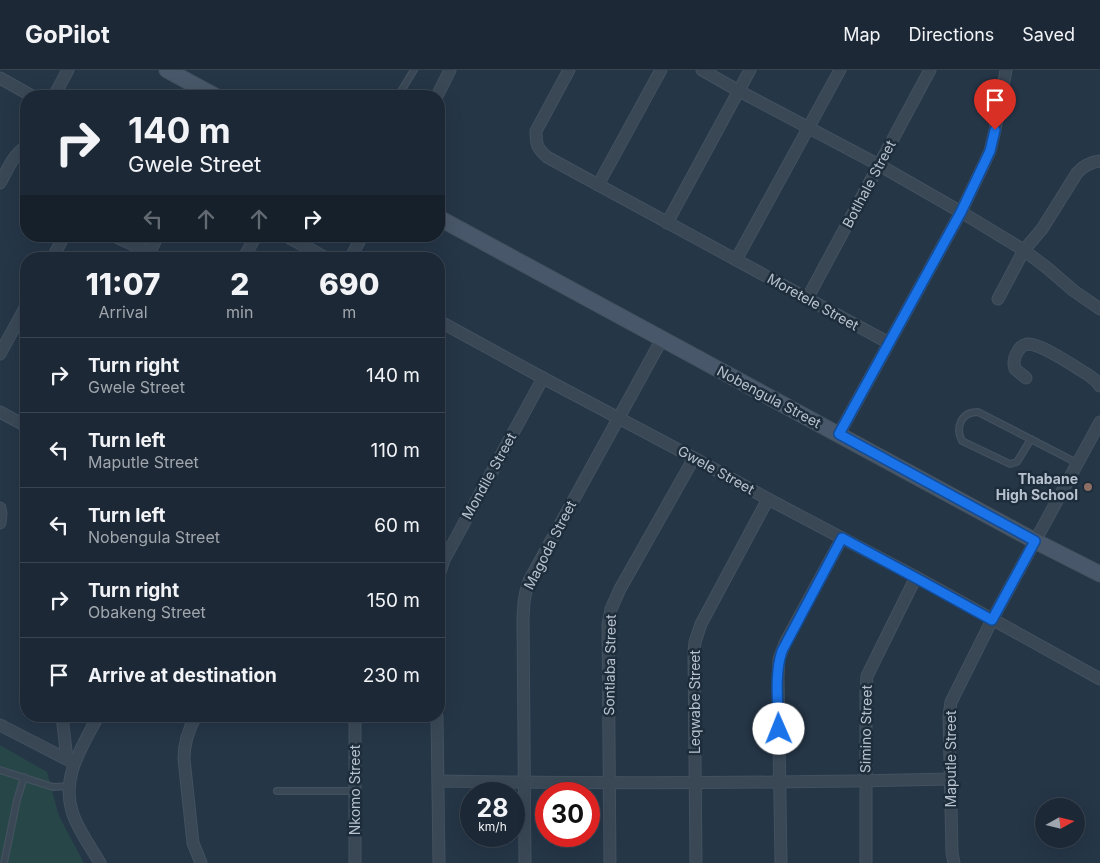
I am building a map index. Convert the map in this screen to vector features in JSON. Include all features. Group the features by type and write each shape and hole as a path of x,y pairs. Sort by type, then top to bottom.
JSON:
{"street":[{"path":"57,90 68,70"},
{"path":"167,70 204,90"},
{"path":"439,90 450,70"},
{"name":"Moretele Street","path":"570,70 536,131 536,141 539,150 547,157 889,343"},
{"path":"598,185 661,70"},
{"path":"702,70 879,165 961,212 1024,250 1074,291 1100,309"},
{"path":"667,222 750,70"},
{"path":"736,260 840,70"},
{"name":"Botlhale Street","path":"807,299 930,70"},
{"path":"839,434 961,212 990,151 1006,70"},
{"path":"0,78 21,90"},
{"path":"0,183 20,152"},
{"path":"998,299 1024,250 1042,228 1077,173 1087,164 1100,161"},
{"name":"Nobengula Street","path":"445,221 1035,541 1100,574"},
{"path":"124,242 141,252"},
{"path":"297,242 315,252"},
{"path":"0,354 20,317"},
{"name":"Gwele Street","path":"445,324 1100,679"},
{"name":"Magoda Street","path":"525,782 523,619 529,581 662,339"},
{"path":"1026,378 1015,370 1015,355 1024,345 1034,345 1087,374 1100,386"},
{"name":"Mondile Street","path":"445,558 543,378"},
{"path":"0,412 20,423"},
{"name":"Maputle Street","path":"954,863 952,853 950,779 949,716 951,702 992,620 1100,422"},
{"name":"Sontlaba Street","path":"610,863 608,625 611,609 620,589 694,458"},
{"name":"Leqwabe Street","path":"696,863 694,652 701,624 768,499"},
{"path":"0,508 2,514 0,523"},
{"path":"781,863 779,659 785,643 842,538"},
{"name":"Simino Street","path":"866,863 865,781 866,692 868,676 916,578"},
{"path":"63,722 70,761 71,810 75,821 100,863"},
{"path":"70,761 94,722"},
{"path":"193,722 186,736 184,759 193,843 201,863"},
{"name":"Nkomo Street","path":"355,722 355,863"},
{"path":"438,722 439,863"},
{"path":"0,725 70,761"},
{"path":"438,781 609,783 950,779"},
{"name":"Magoda Street","path":"525,847 525,863"}],"lane":[{"path":"402,90 414,70"},
{"path":"1031,439 1017,462 1010,464 962,441 958,434 958,429 964,416 971,412 978,412 1031,439 1077,463"},
{"path":"0,770 44,785 53,787 70,786"},
{"path":"4,863 17,800 24,777"},
{"path":"277,791 355,791"}],"green space":[{"path":"0,745 47,772 59,816 84,863 0,863"}],"place":[{"name":"Thabane High School","path":"1088,487"}],"route":[{"path":"779,729 779,659 785,643 842,538 992,620 1035,541 839,434 961,212 990,151 995,130"}]}
